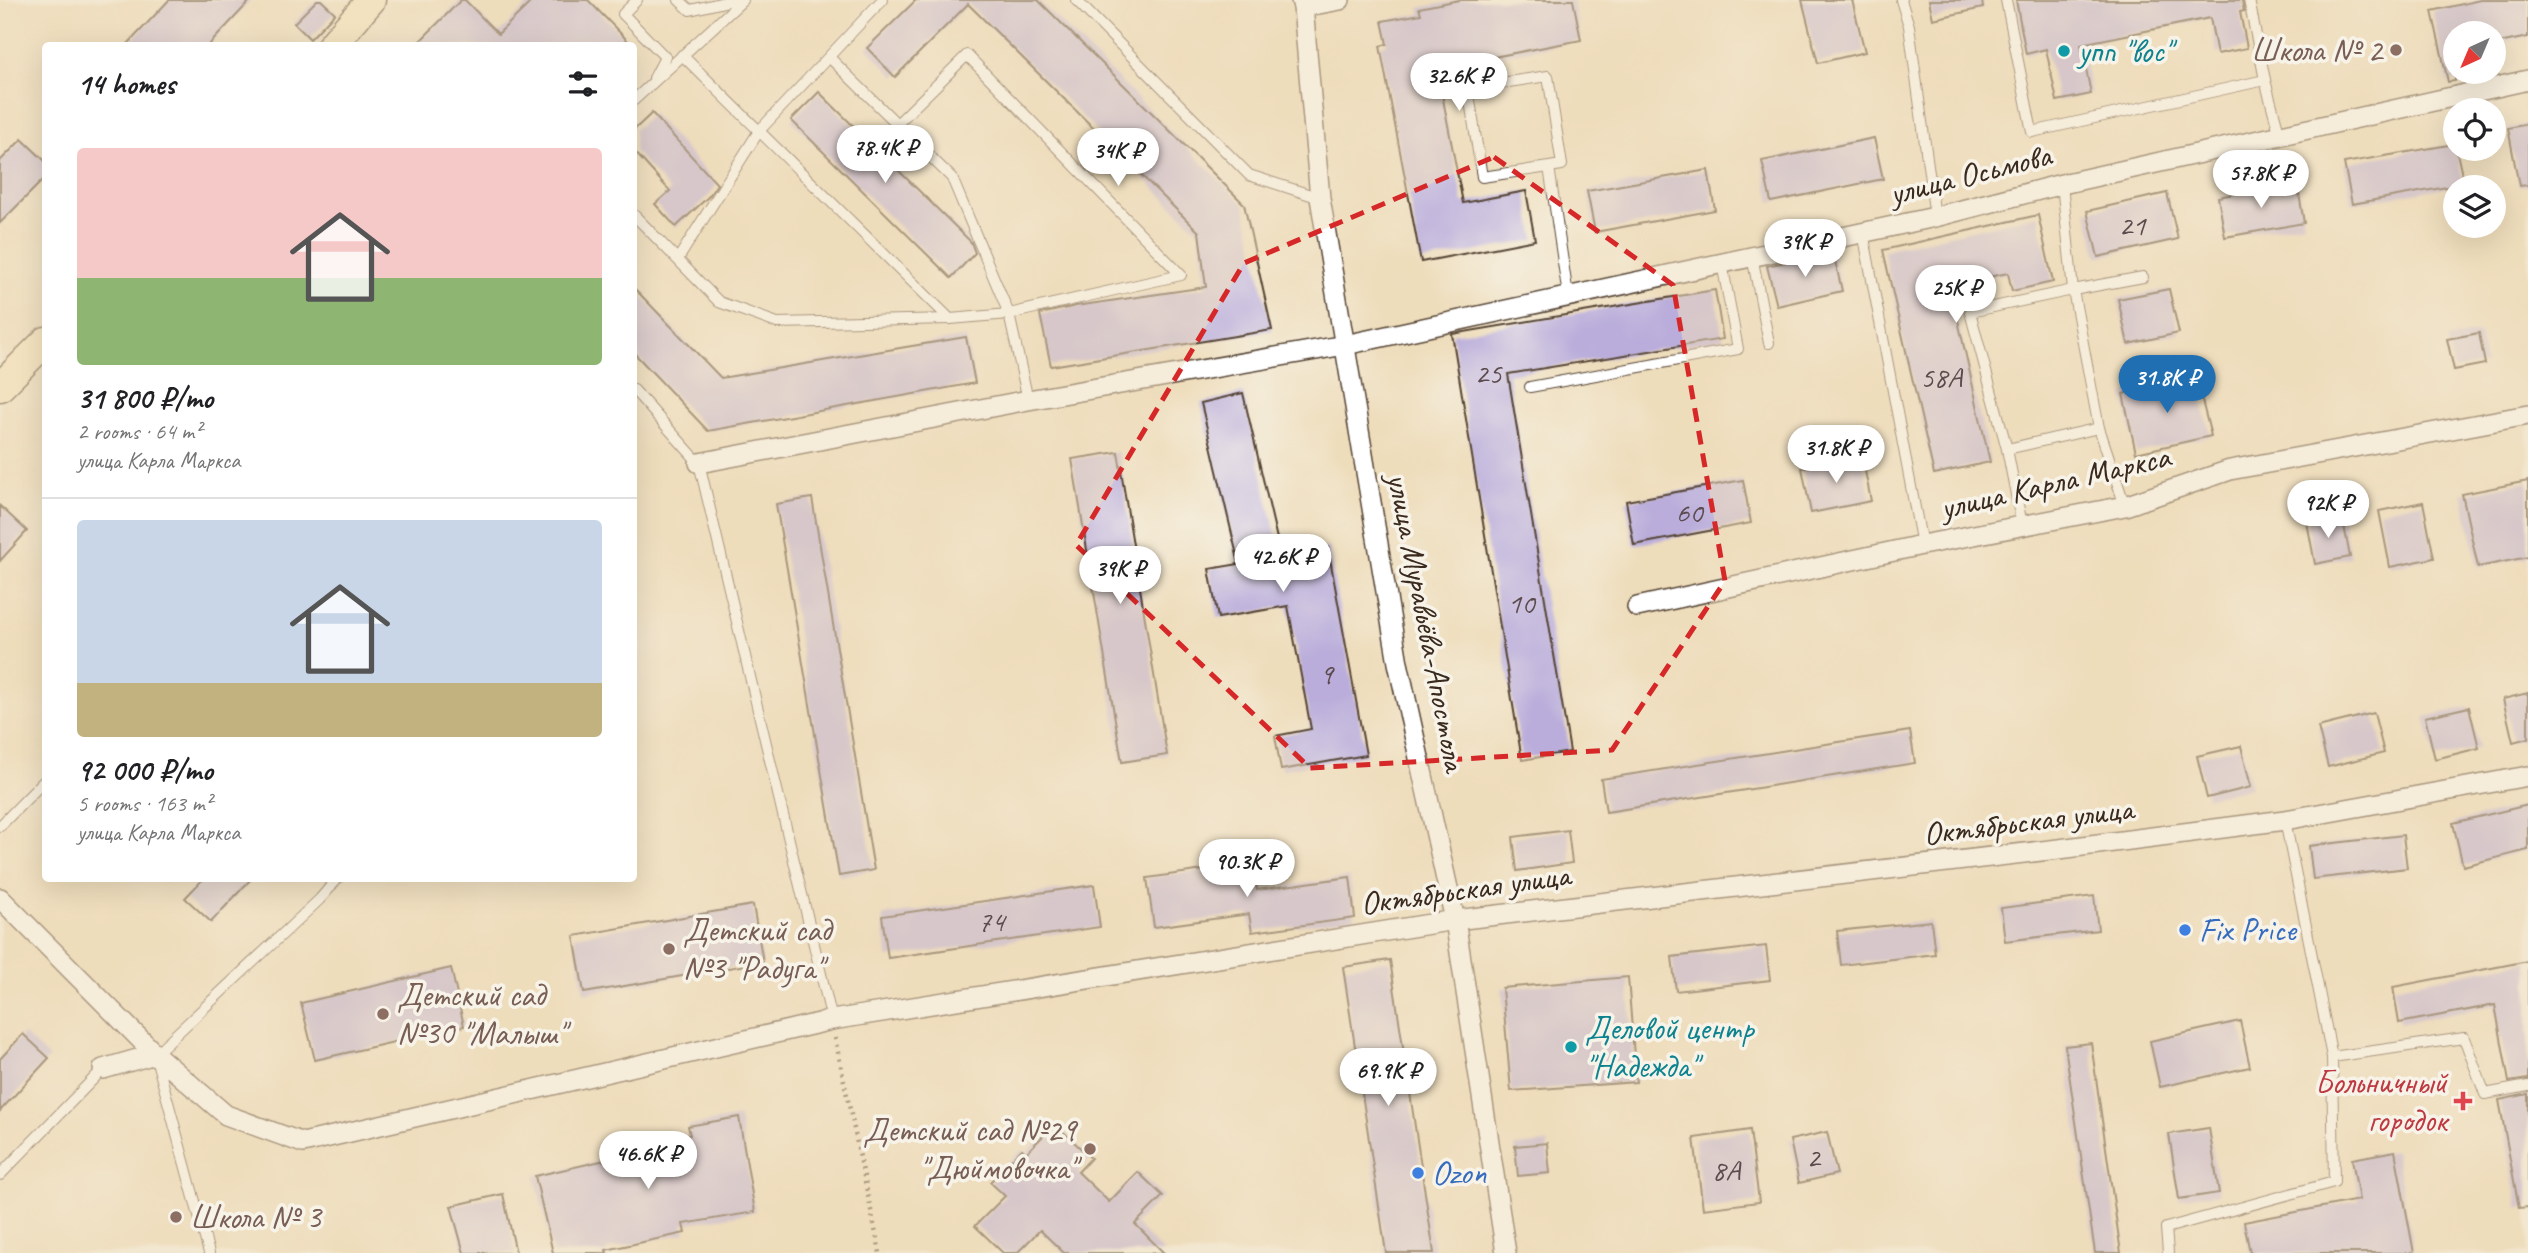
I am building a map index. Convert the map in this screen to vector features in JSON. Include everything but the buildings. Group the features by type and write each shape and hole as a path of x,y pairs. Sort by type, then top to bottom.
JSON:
{"main road":[{"path":"338,42 363,3"},
{"path":"0,387 42,345"}],"street":[{"path":"1302,3 1340,0"},
{"name":"улица Муравьёва-Апостола","path":"1302,3 1320,198 1398,663 1455,920 1506,1253"},
{"name":"улица Осьмова","path":"699,463 1028,400 1345,345 1936,217 2062,184 2528,80"},
{"name":"улица Карла Маркса","path":"1637,607 1922,545 2124,506 2230,470 2528,415"},
{"name":"Октябрьская улица","path":"0,898 155,1054 226,1115 303,1143 832,1020 1455,920 2285,820 2528,776"},
{"path":"103,1069 155,1054"}],"lane":[{"path":"637,0 623,14 665,57 650,84"},
{"path":"679,0 690,10 733,0"},
{"path":"637,97 743,0"},
{"path":"678,259 760,131 882,0"},
{"path":"1076,0 1249,175 1320,198"},
{"path":"1900,0 1909,26 1936,217"},
{"path":"2006,0 2032,132 2265,80"},
{"path":"2249,0 2265,80 2280,136"},
{"path":"682,55 950,320"},
{"path":"637,218 719,302 777,323 950,320 1009,314 1181,275 967,55 897,124"},
{"path":"829,57 952,178 1009,314 1028,400"},
{"path":"1548,76 1562,165 1549,167 1482,177 1468,88 1548,76"},
{"path":"1549,167 1568,296"},
{"path":"2062,184 2073,290 2099,428 2124,506"},
{"path":"1863,232 1922,545"},
{"path":"1752,256 1769,343"},
{"path":"1530,387 1738,349 1723,263"},
{"path":"2022,525 2007,449 1970,312 2143,277"},
{"path":"637,393 699,463 832,1020"},
{"path":"2007,449 2099,428"},
{"path":"0,826 42,783"},
{"path":"2168,1253 2166,1228 2334,1182 2332,1057 2285,820"},
{"path":"209,1253 155,1054 320,899 335,882"},
{"path":"2332,1057 2464,1038 2485,1094 2528,1086"},
{"path":"0,1175 103,1069"}],"path":[{"path":"832,1020 880,1253"}],"highlighted area":[{"path":"1494,157 1673,285 1725,581 1612,750 1310,768 1076,545 1244,263"}],"place":[{"name":"Школа № 2","path":"2396,50"},
{"name":"упп \"вос\"","path":"2064,51"},
{"name":"Fix Price","path":"2185,930"},
{"name":"Детский сад №3 \"Радуга\"","path":"669,949"},
{"name":"Детский сад №30 \"Малыш\"","path":"383,1014"},
{"name":"Деловой центр \"Надежда\"","path":"1571,1047"},
{"name":"Больничный городок","path":"2463,1101"},
{"name":"Детский сад №29 \"Дюймовочка\"","path":"1090,1149"},
{"name":"Ozon","path":"1418,1173"},
{"name":"Школа № 3","path":"176,1217"}]}
